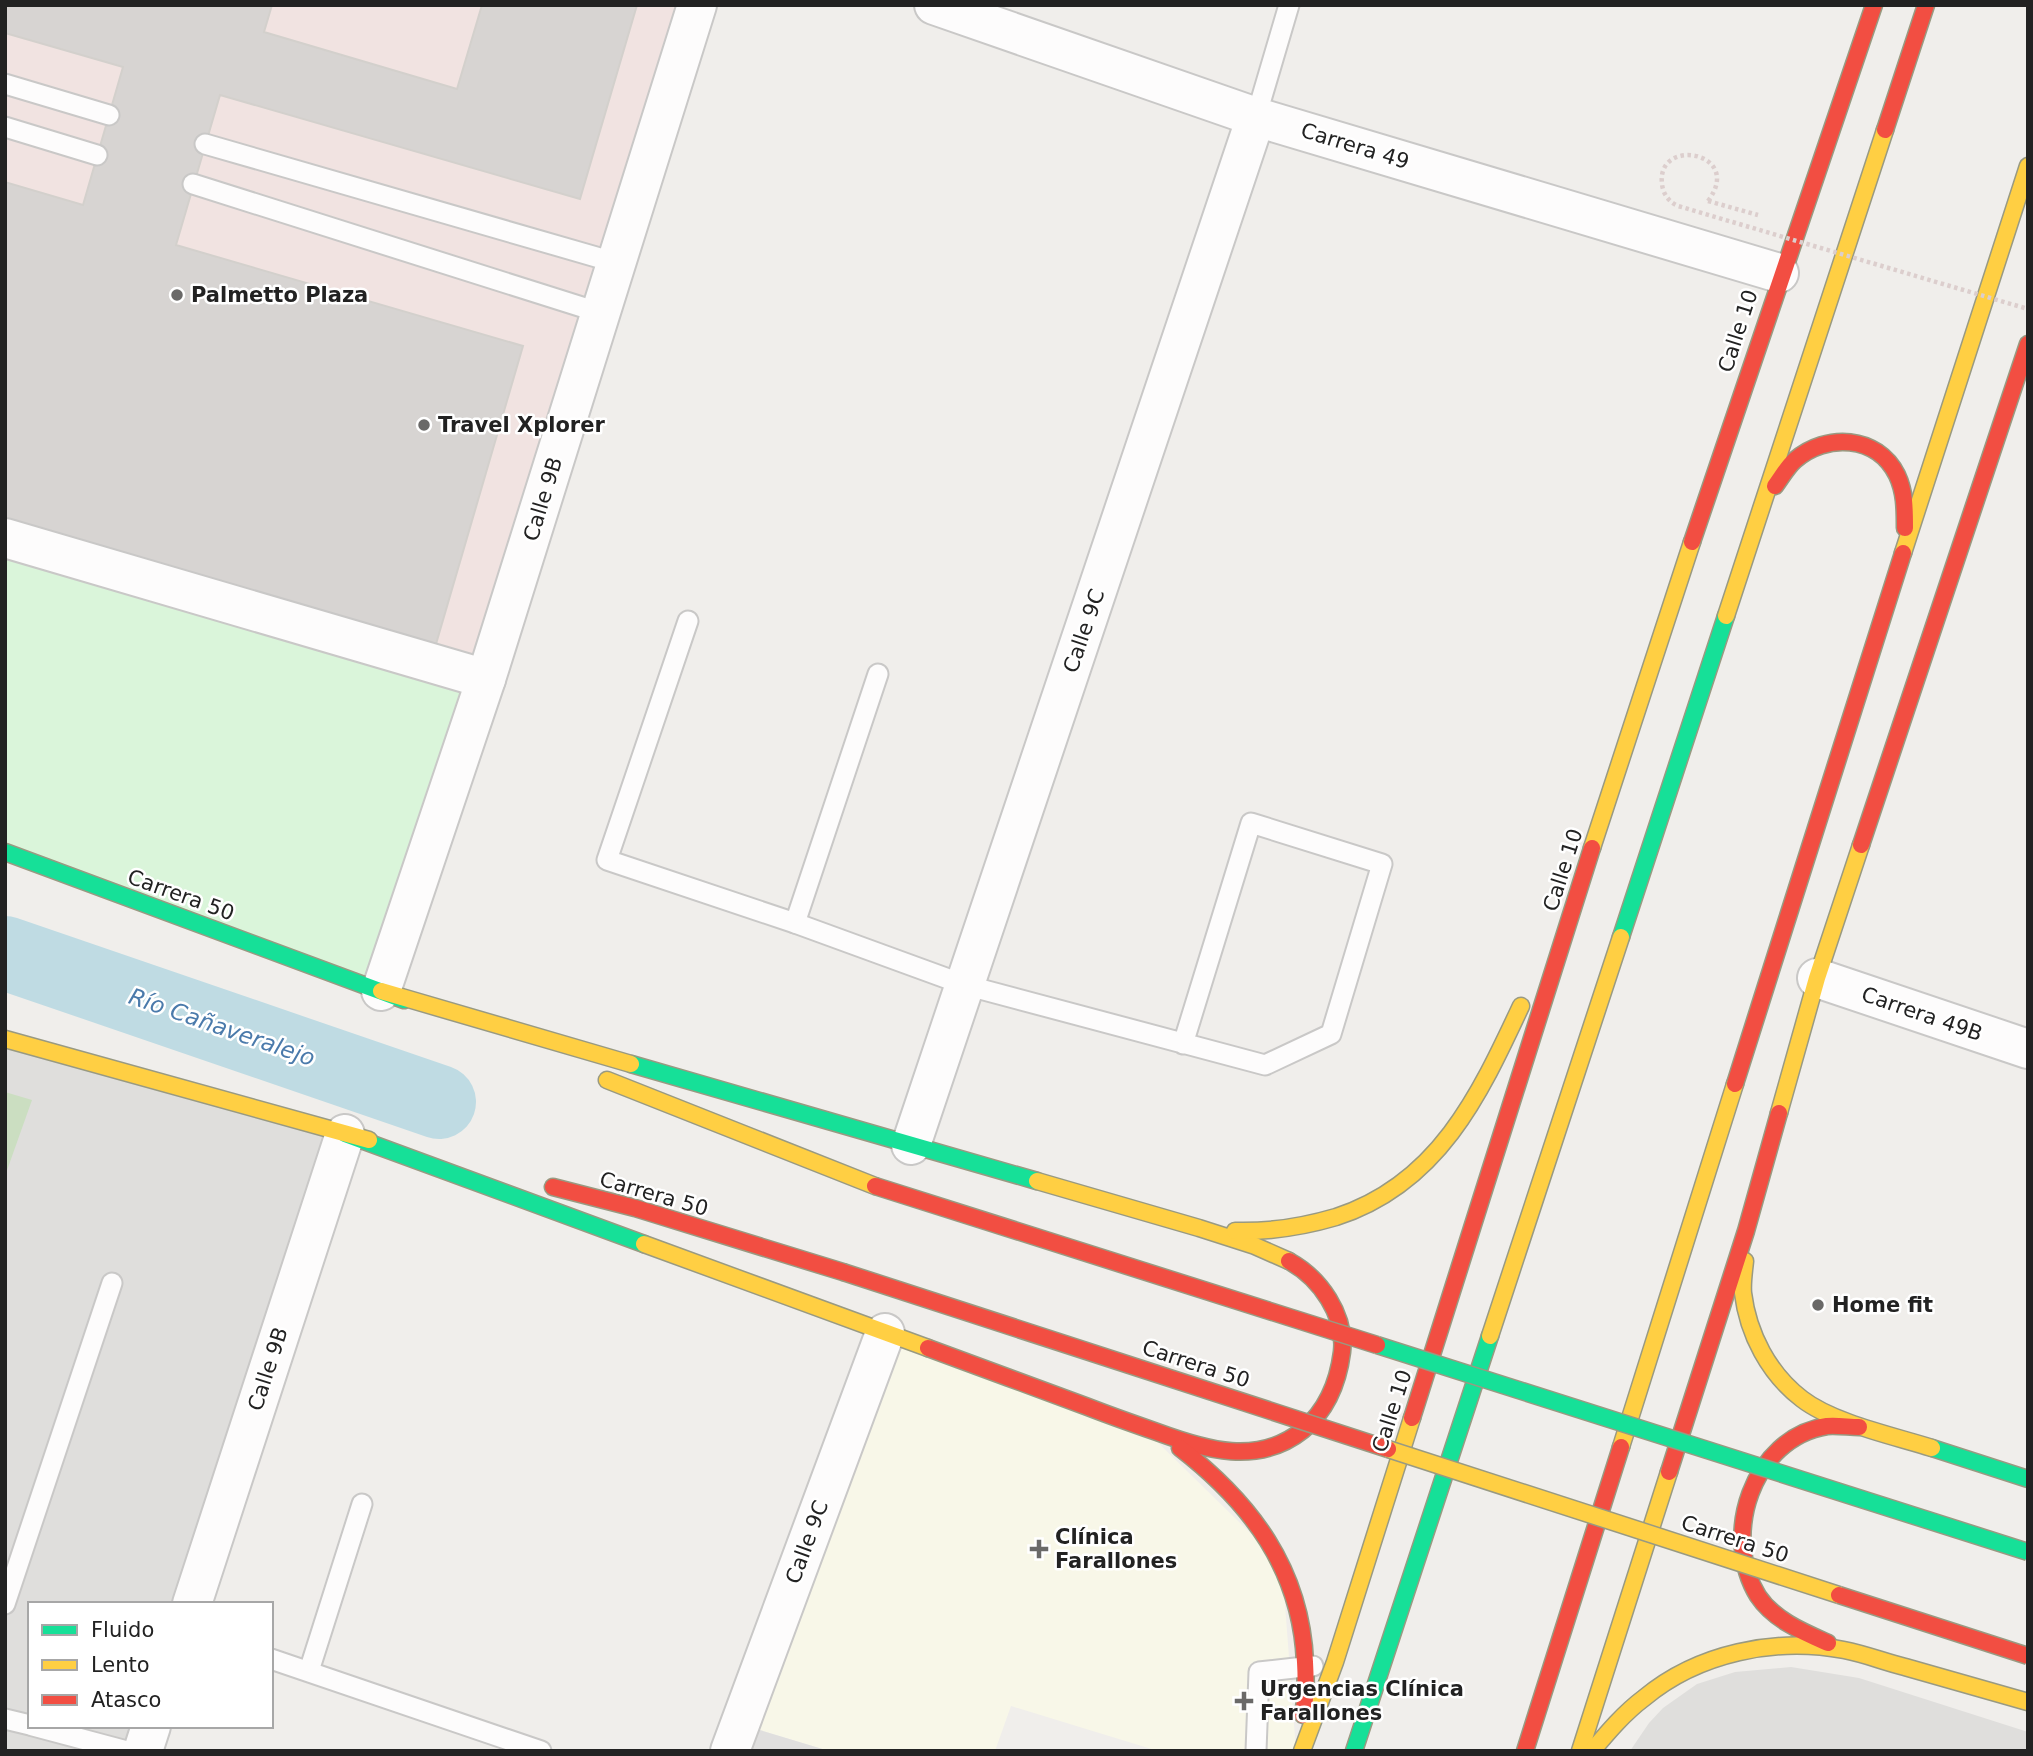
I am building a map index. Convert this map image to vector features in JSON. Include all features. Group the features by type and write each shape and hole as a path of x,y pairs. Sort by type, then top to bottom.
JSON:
{"main road":[{"name":"Calle 10","path":"1302,1751 1335,1662 1587,864 1779,273 1874,5"},
{"path":"1354,1751 1926,5"},
{"path":"1525,1751 1900,562 2028,166"},
{"path":"1580,1751 1746,1231 1817,978 2016,419 2028,344"},
{"path":"1759,517 1786,469 1805,451 1836,440 1860,443 1883,456 1897,475 1904,494 1906,523 1900,562"},
{"name":"Carrera 50","path":"5,852 381,991 549,1057"},
{"path":"1536,973 1587,864"},
{"name":"Carrera 50","path":"381,991 1199,1228"},
{"path":"1199,1228 1277,1232 1308,1227 1355,1211 1403,1185 1437,1152 1463,1120 1491,1070 1525,997"},
{"path":"5,1039 503,1175"},
{"path":"588,1072 875,1186 2028,1552"},
{"path":"345,1134 1142,1427 1215,1451 1240,1454 1265,1450 1288,1442 1308,1428 1324,1409 1336,1388 1342,1364 1342,1339 1337,1315 1326,1293 1309,1275 1289,1260 1199,1228"},
{"name":"Carrera 50","path":"542,1185 635,1208 843,1272 2028,1656"},
{"path":"1746,1231 1743,1292 1754,1338 1774,1371 1802,1399 1836,1417 2028,1479"},
{"path":"1895,1435 1844,1424 1819,1429 1795,1439 1774,1454 1758,1474 1746,1496 1741,1521 1741,1547 1746,1572 1758,1595 1775,1614 1796,1629 1844,1650 2028,1702"},
{"path":"1142,1427 1172,1442 1225,1483 1247,1507 1282,1564 1292,1589 1301,1627 1306,1667 1304,1708 1296,1751"},
{"path":"1592,1751 1615,1721 1652,1690 1702,1662 1758,1647 1815,1646 1844,1650"}],"street":[{"name":"Calle 9B","path":"381,991 486,679 697,5"},
{"name":"Carrera 49","path":"934,5 1256,117 1779,273"},
{"name":"Calle 9C","path":"911,1145 1256,117"},
{"path":"5,538 486,679"},
{"name":"Carrera 49B","path":"1817,978 2028,1049"},
{"name":"Calle 9B","path":"193,1602 345,1134"},
{"name":"Calle 9C","path":"730,1751 885,1333"},
{"path":"143,1751 150,1728"}],"lane":[{"path":"1256,117 1289,5"},
{"path":"5,84 109,115"},
{"path":"5,127 97,155"},
{"path":"205,144 617,263"},
{"path":"193,184 601,313"},
{"path":"688,621 607,860 795,923 965,985 1183,1044 1265,1065 1331,1034 1382,864 1251,823 1183,1044"},
{"path":"795,923 878,674"},
{"path":"5,1604 112,1283"},
{"path":"309,1671 362,1504"},
{"path":"273,1660 541,1751"},
{"path":"1256,1751 1259,1672 1335,1662"},
{"path":"5,1719 28,1725"},
{"path":"40,1728 127,1751"}],"path":[{"path":"1761,216 1709,201 1716,190 1716,173 1711,163 1695,154 1684,154 1669,163 1664,171 1662,184 1667,198 1678,206 2028,309"}],"shaded area":[{"name":"Palmetto Plaza","path":"5,5 697,5 486,679 5,538"},
{"path":"5,1039 345,1134 193,1602 28,1602 28,1728 150,1728 143,1751 5,1751"},
{"name":"Clínica Farallones","path":"885,1333 1142,1427 1282,1564 1296,1751 1158,1751 1011,1706 995,1751 829,1751 740,1724"},
{"path":"1791,1667 1859,1678 2028,1732 2028,1751 1630,1751 1663,1708 1697,1684 1735,1672"},
{"path":"740,1724 829,1751 730,1751"}],"green space":[{"path":"5,538 486,679 381,991 5,852"},
{"path":"5,1092 32,1100 5,1176"}],"building":[{"name":"Palmetto Plaza","path":"5,5 272,5 264,32 457,89 482,5 637,5 580,199 220,95 176,245 523,346 436,644 5,519 5,182 83,205 123,67 5,33"}],"waterway":[{"name":"Río Cañaveralejo","path":"5,953 439,1102"}],"traffic: fast":[{"path":"1621,937 1726,616"},
{"path":"5,852 404,1000"},
{"path":"631,1064 1037,1181"},
{"path":"345,1134 644,1244"},
{"path":"1354,1751 1490,1336"},
{"path":"1377,1345 2028,1552"},
{"path":"1932,1448 2028,1479"}],"traffic: slow":[{"path":"1726,616 1885,130"},
{"path":"1903,553 2028,166"},
{"path":"1592,848 1692,542"},
{"path":"1779,1113 1817,978 1861,845"},
{"path":"1490,1336 1621,937"},
{"path":"381,991 631,1064"},
{"path":"1235,1231 1286,1228 1336,1217 1372,1202 1402,1183 1451,1133 1471,1104 1521,1006"},
{"path":"5,1039 369,1140"},
{"path":"607,1080 875,1186"},
{"path":"1621,1447 1735,1084"},
{"path":"1037,1181 1199,1228 1255,1246 1289,1261"},
{"path":"644,1244 928,1348"},
{"path":"1745,1261 1743,1293 1755,1338 1770,1365 1790,1389 1815,1408 1830,1415 1932,1448"},
{"path":"1302,1751 1335,1662 1412,1418"},
{"path":"1388,1449 1839,1595"},
{"path":"1580,1751 1669,1472"},
{"path":"1592,1751 1630,1710 1665,1682 1713,1660 1738,1652 1765,1648 1818,1646 1844,1650 2028,1702"}],"traffic: jam":[{"path":"1692,542 1874,5"},
{"path":"1885,130 1926,5"},
{"path":"1861,845 2028,344"},
{"path":"1775,486 1792,463 1807,451 1836,442 1864,446 1877,452 1897,475 1905,507 1905,528"},
{"path":"1735,1084 1903,553"},
{"path":"1412,1418 1592,848"},
{"path":"1669,1472 1746,1231 1779,1113"},
{"path":"875,1186 1377,1345"},
{"path":"553,1187 635,1208 843,1272"},
{"path":"928,1348 1175,1439 1232,1451 1268,1448 1303,1430 1319,1414 1334,1385 1342,1352 1340,1325 1329,1299 1311,1277 1289,1261"},
{"path":"843,1272 1388,1449"},
{"path":"1828,1643 1781,1619 1758,1596 1747,1572 1743,1546 1744,1519 1750,1493 1762,1469 1779,1449 1801,1434 1827,1426 1859,1427"},
{"path":"1525,1751 1621,1447"},
{"path":"1180,1448 1206,1469 1250,1515 1282,1568 1294,1597 1301,1628 1306,1675 1303,1715"},
{"path":"1839,1595 2028,1656"}],"place":[{"name":"Palmetto Plaza","path":"177,295"},
{"name":"Travel Xplorer","path":"424,425"},
{"name":"Home fit","path":"1818,1305"},
{"name":"Clínica Farallones","path":"1039,1549"},
{"name":"Urgencias Clínica Farallones","path":"1244,1701"}]}
